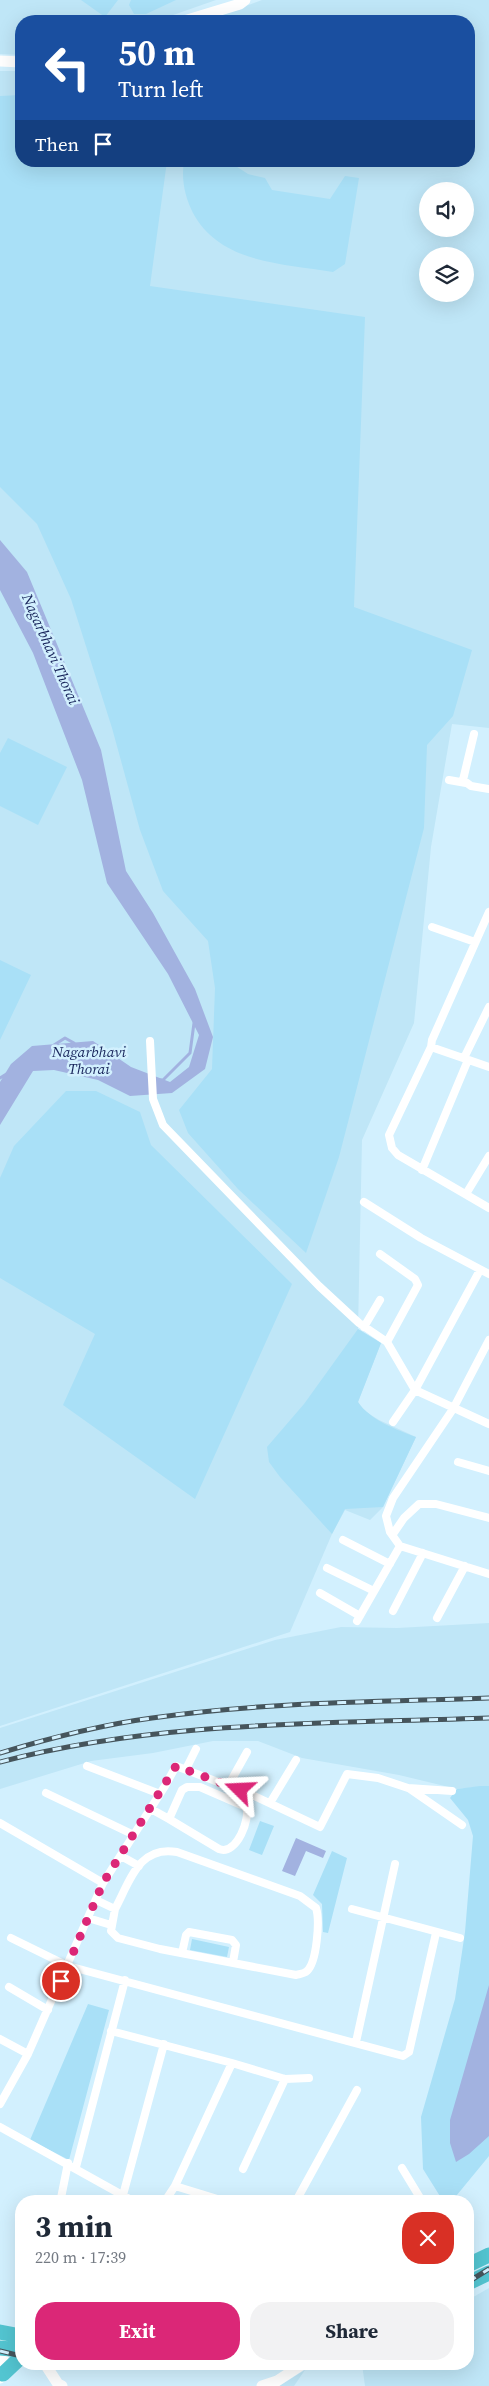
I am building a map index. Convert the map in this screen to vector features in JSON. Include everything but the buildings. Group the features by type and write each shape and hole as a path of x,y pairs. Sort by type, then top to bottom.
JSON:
{"highway":[{"path":"474,2262 489,2255"},
{"path":"474,2280 489,2273"},
{"path":"2,2332 15,2335"},
{"path":"1,2348 15,2349"},
{"path":"2,2376 15,2363"}],"main road":[{"path":"204,15 240,4 245,0"},
{"path":"0,61 15,62"},
{"path":"2,2332 2,2376"},
{"path":"49,2370 58,2384 62,2386"},
{"path":"262,2386 277,2381 294,2370"}],"street":[{"path":"466,783 463,776 474,734"},
{"path":"449,780 489,789"},
{"path":"489,912 432,1040 431,1047 389,1135 392,1148 398,1155 489,1208"},
{"path":"432,927 475,942"},
{"path":"422,1170 466,1059 489,1007"},
{"path":"150,1041 153,1099 163,1125 318,1286 364,1327 387,1342 415,1390 489,1424"},
{"path":"431,1047 489,1067"},
{"path":"466,1194 489,1156"},
{"path":"364,1202 421,1238 489,1274"},
{"path":"380,1254 415,1279 418,1285 387,1342"},
{"path":"393,1422 415,1390 480,1270"},
{"path":"364,1327 380,1300"},
{"path":"489,1340 453,1409 393,1498 386,1516 390,1532 400,1546 489,1574"},
{"path":"458,1462 489,1471"},
{"path":"393,1534 404,1518 419,1504 436,1504 489,1518"},
{"path":"343,1540 390,1564"},
{"path":"320,1593 358,1619 400,1546"},
{"path":"393,1612 423,1553"},
{"path":"437,1618 465,1566"},
{"path":"326,1568 374,1591"},
{"path":"186,1770 196,1749"},
{"path":"228,1786 247,1752"},
{"path":"270,1804 296,1760"},
{"path":"87,1766 160,1794"},
{"path":"1,2098 28,2054 103,1883 151,1809 176,1766 228,1786 320,1827 347,1774 378,1778 408,1788 452,1791"},
{"path":"151,1809 219,1849 228,1850 237,1841 248,1810 242,1804 200,1787 187,1787 182,1790 169,1819"},
{"path":"408,1788 462,1825"},
{"path":"46,1793 134,1835"},
{"path":"0,1823 103,1883"},
{"path":"165,1850 177,1852 300,1896 316,1908 318,1932 310,1967 304,1973 296,1975 182,1953 118,1938 113,1935 111,1925 115,1909 146,1856 156,1851 165,1850"},
{"path":"121,1856 139,1866"},
{"path":"356,2042 395,1864"},
{"path":"96,1900 115,1909"},
{"path":"352,1910 460,1938"},
{"path":"88,1918 111,1925"},
{"path":"182,1953 186,1935 189,1932 232,1940 236,1945 233,1962"},
{"path":"11,1938 68,1966 403,2056 409,2052 436,1932"},
{"path":"62,2195 125,1980"},
{"path":"9,1987 48,2010"},
{"path":"111,2031 164,2044 285,2079 309,2078"},
{"path":"0,2039 28,2054"},
{"path":"0,2127 72,2165 123,2195 164,2044"},
{"path":"169,2195 175,2186 232,2063"},
{"path":"243,2169 285,2079"},
{"path":"299,2195 357,2090"},
{"path":"402,2168 418,2195"},
{"path":"175,2186 204,2195"}],"shaded area":[{"path":"0,0 216,0 173,15 15,15 15,55 0,54"},
{"path":"81,0 118,0 107,15 102,15"},
{"path":"131,0 176,0 146,14 134,14 129,5"},
{"path":"262,0 489,0 489,728 452,724 431,847 414,1023 362,1140 358,1329 381,1343 358,1402 363,1410 379,1420 416,1437 383,1507 370,1520 345,1510 332,1534 290,1632 0,1726 0,71 15,71 15,167 475,167 475,15 221,15"},
{"path":"15,95 15,167 166,167 150,286 365,317 354,607 472,650 453,716 427,745 424,828 339,1157 306,1253 238,1189 188,1133 179,1110 212,1069 215,988 208,941 163,891 140,830 112,728 71,599 37,524 0,487 0,96"},
{"path":"237,167 248,174 265,178 272,190 330,199 345,176 359,178 345,264 333,272 274,263 236,252 205,230 193,213 183,182 183,168"},
{"path":"8,738 67,767 38,825 0,806 0,753"},
{"path":"0,960 31,975 0,1040"},
{"path":"66,1091 96,1091 140,1112 151,1145 292,1284 195,1499 63,1405 95,1334 0,1278 0,1178 14,1146"},
{"path":"358,1329 381,1343 358,1402 369,1414 377,1419 392,1428 416,1437 383,1507 345,1509 332,1534 280,1477 269,1462 267,1447 304,1404"},
{"path":"489,1623 489,1786 457,1789 399,1775 302,1758 258,1741 213,1741 153,1753 91,1761 0,1789 0,1728 275,1640 341,1627 397,1628"},
{"path":"489,1786 489,2156 457,2195 439,2195 423,2169 421,2117 455,1999 465,1932 473,1836 468,1820 450,1798 457,1789"},
{"path":"260,1821 274,1826 262,1855 249,1850"},
{"path":"332,1851 347,1858 328,1933 323,1932 322,1904 313,1895"},
{"path":"192,1939 229,1947 227,1957 190,1950"},
{"path":"88,2004 109,2010 69,2160 30,2140"},
{"path":"489,2288 489,2386 365,2386 363,2370 474,2370 474,2297"},
{"path":"305,2370 294,2386 279,2386"}],"water":[{"name":"Nagarbhavi Thorai","path":"0,540 27,572 101,750 126,871 153,913 195,989 213,1037 205,1069 172,1093 130,1096 98,1080 54,1070 33,1071 0,1125 0,1082 11,1064 32,1046 93,1041 131,1067 170,1082 189,1067 199,1035 168,974 107,883 82,780 33,653 0,590"},
{"path":"296,1838 326,1851 323,1858 306,1851 295,1876 282,1871"},
{"path":"489,1985 489,2136 469,2154 456,2162 450,2143 450,2120"}],"waterway":[{"name":"Nagarbhavi Thorai","path":"160,1080 163,1080 190,1053 194,1023"},
{"name":"Nagarbhavi Thorai","path":"54,1045 65,1038 74,1043"},
{"name":"Nagarbhavi Thorai","path":"0,1078 8,1073"}],"railway":[{"path":"0,1753 94,1728 194,1713 278,1706 489,1698"},
{"path":"0,1762 60,1748 182,1731 305,1723 489,1718"},
{"path":"474,2278 489,2269"},
{"path":"0,2351 15,2355"}],"route":[{"path":"61,1981 103,1883 176,1766 240,1790"}]}
